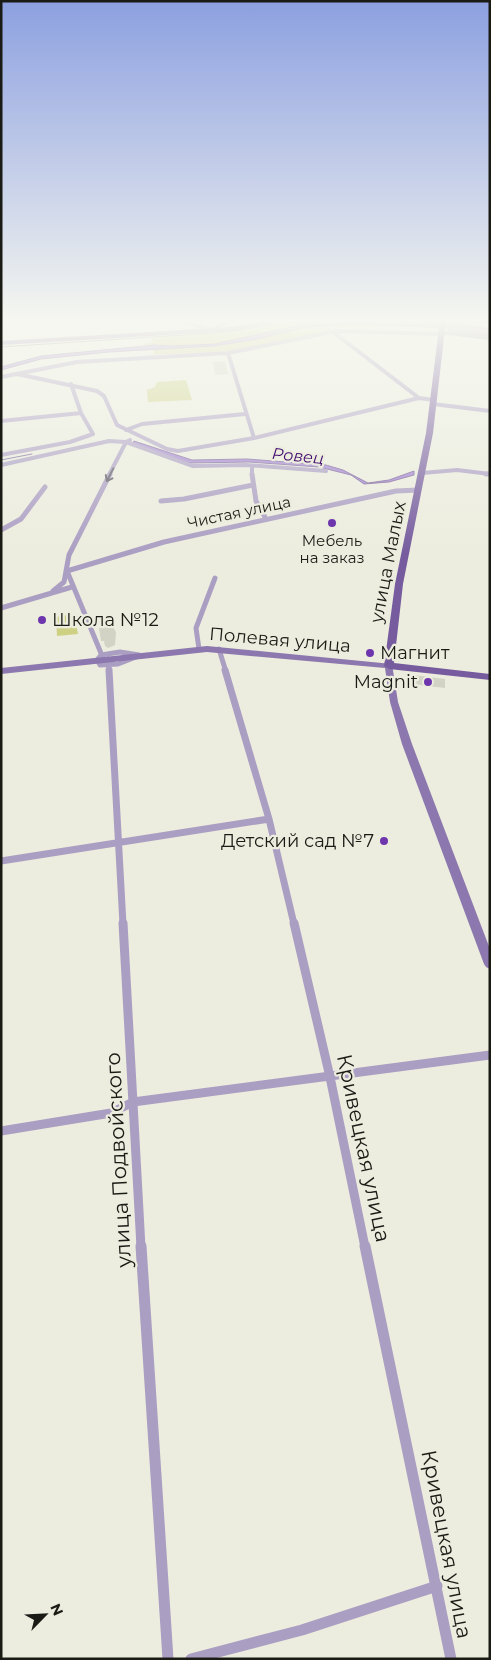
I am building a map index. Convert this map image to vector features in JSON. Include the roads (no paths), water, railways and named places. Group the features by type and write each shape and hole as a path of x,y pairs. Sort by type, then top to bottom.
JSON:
{"main road":[{"name":"улица Малых","path":"389,666 392,629 410,526 423,469 434,397"},
{"path":"389,666 490,677"}],"street":[{"path":"76,397 93,434 90,437 1,456 4,465 101,442 126,442 193,466 252,466 326,471"},
{"path":"103,397 113,420 126,430 167,449 178,450 190,450 254,438 419,398 490,411"},
{"path":"240,397 254,438"},
{"path":"1,422 81,412"},
{"path":"126,430 142,424 245,414"},
{"path":"53,591 64,582 69,555 126,442 137,436"},
{"path":"252,466 253,485 259,511 266,519"},
{"path":"423,469 457,470 490,474"},
{"path":"161,501 182,501 225,488 253,485"},
{"path":"1,530 13,526 45,487"},
{"name":"Чистая улица","path":"67,571 146,546 396,491 418,490"},
{"path":"67,571 104,660"},
{"name":"Полевая улица","path":"199,649 196,628 216,578"},
{"path":"1,601 2,607 72,586"},
{"name":"Полевая улица","path":"1,671 199,649 219,649 389,666"},
{"name":"Кривецкая улица","path":"219,649 269,819 330,1077 451,1659"},
{"name":"улица Подвойского","path":"104,660 118,842 168,1659"},
{"name":"улица Малых","path":"389,666 394,702 407,744 490,964"},
{"path":"1,861 269,819"},
{"path":"1,1131 111,1113 133,1102 490,1055"},
{"path":"191,1659 302,1630 437,1586"}],"waterway":[{"name":"Ровец","path":"1,460 32,454"}],"place":[{"name":"Мебель на заказ","path":"332,523"},
{"name":"Школа №12","path":"42,620"},
{"name":"Магнит","path":"370,653"},
{"name":"Magnit","path":"428,682"},
{"name":"Детский сад №7","path":"384,841"}]}
